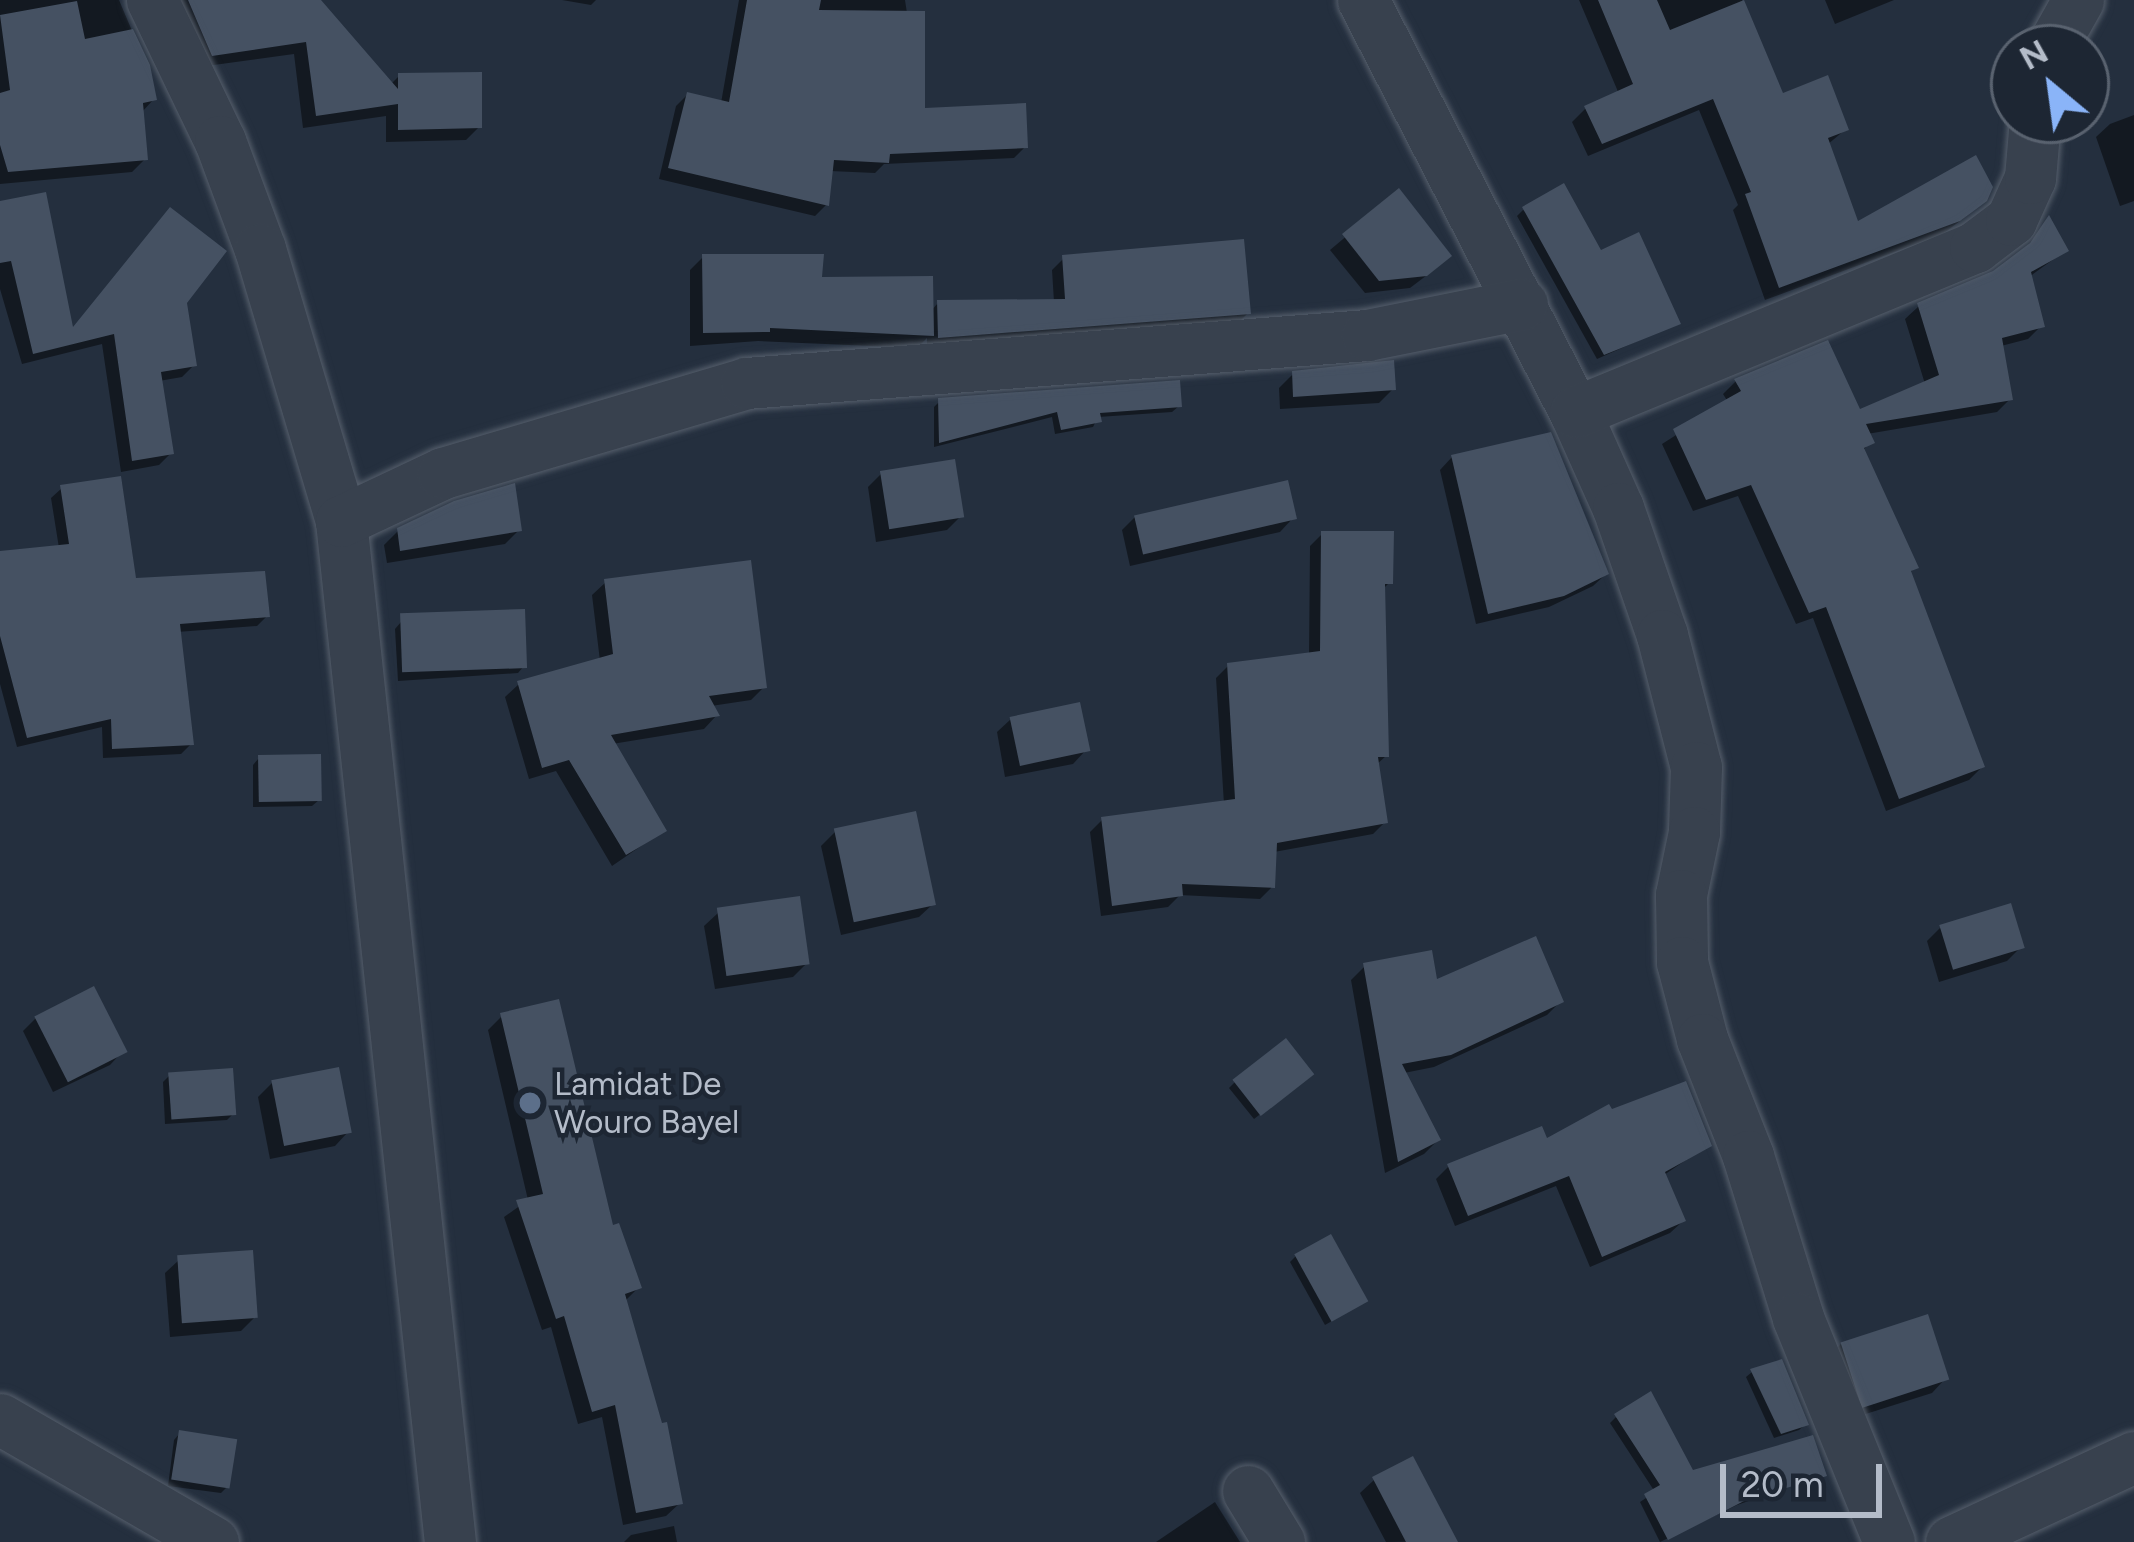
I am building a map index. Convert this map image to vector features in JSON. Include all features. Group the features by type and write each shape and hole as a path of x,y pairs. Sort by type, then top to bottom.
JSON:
{"street":[{"path":"152,0 220,141 260,249 341,521 450,1542"},
{"path":"1363,0 1576,412 1618,508 1662,635 1696,767 1694,832 1681,895 1682,962 1702,1039 1748,1156 1812,1354 1889,1542"},
{"path":"1576,412 1975,247 2011,220 2030,178 2033,144"},
{"path":"341,521 443,473 746,382 1367,335 1522,304"},
{"path":"0,1419 213,1542"},
{"path":"1951,1542 2134,1457"},
{"path":"1248,1491 1280,1542"}],"building":[{"path":"188,0 321,0 398,89 398,73 482,72 482,128 398,130 398,104 316,116 306,42 212,56"},
{"path":"747,0 821,0 819,10 925,11 925,108 1026,103 1028,148 890,154 889,163 834,160 829,206 668,168 687,92 729,102"},
{"path":"1598,0 1657,0 1670,30 1744,0 1783,93 1828,75 1849,130 1828,138 1858,221 1976,155 1993,187 1987,201 1960,221 1779,288 1745,194 1751,192 1713,99 1602,144 1584,106 1633,84"},
{"path":"77,1 85,39 133,29 150,65 157,100 143,103 148,160 8,172 0,145 0,93 10,90 0,15"},
{"path":"1564,183 1601,250 1639,232 1681,324 1604,355 1522,207"},
{"path":"1399,188 1452,256 1427,276 1379,281 1342,234"},
{"path":"46,192 73,327 170,207 227,251 187,303 197,366 161,372 174,454 132,461 114,334 33,354 11,261 0,263 0,201"},
{"path":"2049,215 2069,251 2031,272 2045,327 2002,338 2013,400 1866,424 1875,443 1864,448 1919,568 1911,571 1985,767 1899,799 1826,607 1809,613 1751,485 1706,500 1673,429 1741,391 1734,379 1828,340 1860,409 1939,375 1917,303 1993,271 2030,243"},
{"path":"1244,239 1251,314 938,338 937,300 1065,299 1062,255"},
{"path":"702,254 824,254 822,277 933,276 934,336 770,328 770,332 703,333"},
{"path":"1394,360 1396,390 1293,397 1292,371"},
{"path":"1180,380 1182,407 1100,413 1102,422 1061,430 1057,412 939,443 938,398"},
{"path":"1551,432 1609,574 1564,596 1488,614 1451,455"},
{"path":"955,459 964,517 889,529 880,471"},
{"path":"121,476 136,578 265,571 270,617 180,624 194,745 112,749 111,719 27,738 0,636 0,551 69,544 60,485"},
{"path":"1288,480 1297,519 1143,555 1134,516"},
{"path":"515,483 522,531 400,551 397,528 454,501"},
{"path":"1321,531 1394,531 1393,584 1385,584 1389,757 1378,757 1388,823 1277,843 1275,888 1182,884 1183,896 1112,906 1101,817 1235,799 1227,663 1320,651"},
{"path":"751,560 767,688 709,696 720,716 611,735 667,831 626,855 569,760 542,768 517,681 613,654 604,579"},
{"path":"525,609 527,668 402,672 400,613"},
{"path":"1080,702 1090,751 1020,766 1010,717"},
{"path":"321,754 322,801 259,802 258,755"},
{"path":"916,811 936,905 854,922 834,828"},
{"path":"800,896 810,964 726,976 717,908"},
{"path":"2011,903 2025,948 1953,970 1939,925"},
{"path":"1536,936 1564,1002 1451,1055 1402,1064 1441,1140 1398,1162 1363,963 1432,950 1437,979"},
{"path":"94,986 128,1052 68,1082 34,1016"},
{"path":"559,999 613,1225 619,1223 642,1288 625,1294 662,1423 667,1422 683,1504 636,1513 615,1405 592,1412 564,1316 556,1319 516,1200 543,1194 500,1013"},
{"path":"1286,1038 1314,1074 1261,1116 1232,1080"},
{"path":"339,1067 352,1133 284,1146 271,1080"},
{"path":"233,1068 236,1115 171,1119 168,1073"},
{"path":"1686,1081 1712,1146 1665,1172 1686,1221 1602,1257 1569,1176 1468,1216 1447,1164 1542,1126 1547,1138 1609,1104 1612,1109"},
{"path":"1331,1234 1368,1301 1332,1322 1294,1254"},
{"path":"253,1250 258,1318 182,1323 177,1255"},
{"path":"1928,1314 1949,1380 1862,1408 1841,1342"},
{"path":"1782,1359 1809,1425 1781,1434 1750,1369"},
{"path":"1651,1391 1693,1470 1813,1435 1827,1476 1746,1500 1668,1540 1644,1494 1660,1485 1614,1414"},
{"path":"179,1430 237,1439 229,1489 171,1479"},
{"path":"1413,1456 1458,1542 1406,1542 1372,1477"}],"place":[{"name":"Lamidat De Wouro Bayel","path":"530,1103"}]}
